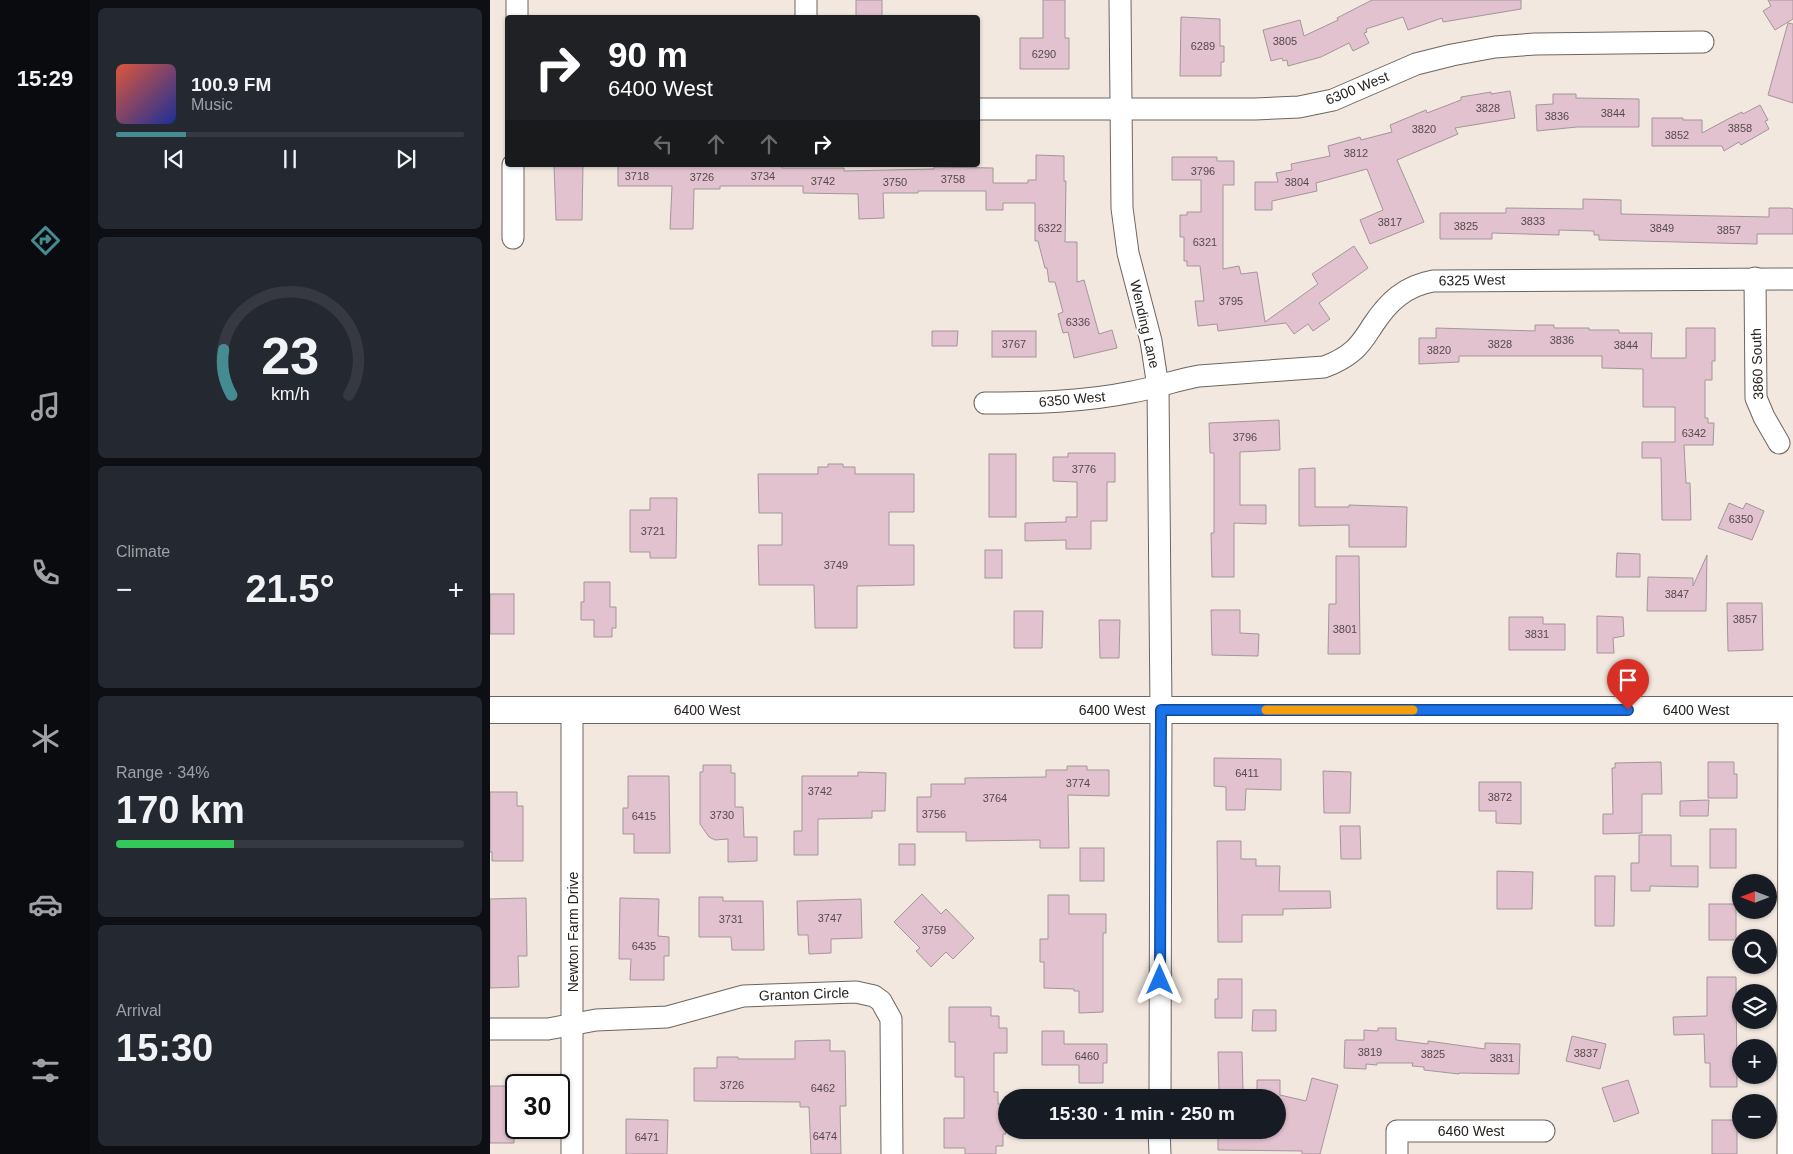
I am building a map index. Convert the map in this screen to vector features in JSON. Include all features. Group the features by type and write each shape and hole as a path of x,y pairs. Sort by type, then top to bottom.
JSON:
{"street":[{"path":"517,0 517,15"},
{"path":"806,0 806,15"},
{"name":"Wending Lane","path":"1120,0 1120,184 1124,231 1128,253 1152,341 1158,387 1161,710 1160,1089"},
{"name":"6300 West","path":"980,109 1254,109 1318,104 1346,95 1416,64 1452,54 1495,47 1534,44 1703,42"},
{"path":"513,167 513,238"},
{"name":"3860 South","path":"1755,278 1756,398 1764,418 1779,443"},
{"name":"6325 West","path":"1158,387 1184,378 1324,367 1335,363 1355,350 1385,307 1393,300 1412,287 1432,281 1793,279"},
{"name":"6350 West","path":"985,403 1046,403 1087,400 1158,387"},
{"name":"6400 West","path":"490,710 1791,710"},
{"name":"Newton Farm Drive","path":"572,710 572,1154"},
{"path":"1788,1154 1791,1123 1791,710"},
{"name":"Granton Circle","path":"490,1029 548,1028 596,1020 667,1018 743,996 856,992 874,996 884,1005 891,1019 892,1154"},
{"name":"6460 West","path":"1397,1154 1397,1131 1544,1131"},
{"path":"1160,1139 1160,1154"}],"building":[{"path":"856,0 882,0 882,15 856,15"},
{"path":"1043,0 1065,0 1065,38 1069,38 1069,69 1020,69 1020,38 1043,38"},
{"path":"1372,0 1521,0 1521,9 1443,22 1442,18 1408,30 1403,17 1366,29 1367,32 1364,33 1369,43 1353,51 1349,43 1321,57 1288,66 1287,60 1283,61 1282,58 1271,61 1263,30 1300,20 1304,36 1338,20 1337,18"},
{"path":"1768,0 1793,0 1793,19 1775,30 1763,11 1771,6"},
{"path":"1181,17 1220,19 1220,46 1224,46 1224,62 1221,62 1221,76 1180,76"},
{"path":"1788,23 1793,24 1793,103 1768,95"},
{"path":"1510,91 1515,118 1455,128 1458,134 1397,160 1424,222 1370,244 1360,220 1383,210 1367,169 1316,183 1317,191 1272,201 1272,210 1255,210 1255,182 1278,182 1276,173 1292,170 1291,164 1330,156 1328,146 1360,137 1361,140 1392,132 1390,125 1426,110 1427,113 1461,100 1461,97"},
{"path":"1553,94 1576,94 1576,98 1639,99 1639,127 1577,127 1537,131 1536,105 1553,104"},
{"path":"1760,105 1768,120 1765,121 1769,129 1741,145 1739,142 1724,151 1722,146 1652,146 1652,118 1702,120 1702,133 1742,112 1743,114"},
{"path":"1036,155 1064,156 1064,181 1066,181 1065,242 1077,242 1077,282 1084,280 1099,334 1112,330 1117,348 1074,358 1068,332 1063,333 1058,314 1063,312 1055,282 1049,282 1047,268 1045,268 1038,241 1035,241 1035,203 1003,203 1003,210 986,210 986,191 883,193 884,218 859,219 858,194 803,193 803,186 720,186 720,189 694,189 693,229 670,229 672,186 618,186 618,167 844,168 844,171 934,169 934,167 993,168 993,183 1028,183 1028,180 1036,180"},
{"path":"1172,157 1217,157 1217,161 1234,161 1234,185 1223,185 1223,269 1239,266 1241,274 1257,272 1265,322 1318,284 1312,274 1354,246 1368,268 1319,303 1330,319 1313,331 1308,324 1294,334 1286,323 1218,331 1217,324 1198,326 1195,301 1204,301 1200,266 1187,266 1187,261 1184,261 1184,237 1180,237 1180,215 1187,215 1187,212 1201,212 1201,180 1172,180"},
{"path":"554,167 583,167 582,220 556,220"},
{"path":"1583,199 1621,200 1621,214 1769,217 1769,208 1790,208 1793,209 1793,234 1757,234 1757,244 1599,240 1599,235 1594,235 1594,231 1559,230 1559,235 1492,233 1492,239 1440,239 1440,213 1506,213 1506,208 1583,209"},
{"path":"1535,325 1554,325 1554,328 1619,330 1619,333 1652,333 1651,358 1686,358 1686,328 1715,328 1715,361 1712,361 1712,380 1705,380 1705,418 1708,418 1708,423 1714,423 1713,445 1684,445 1686,483 1690,483 1691,520 1662,520 1661,458 1642,458 1642,442 1675,442 1675,407 1643,407 1643,369 1602,368 1602,356 1459,356 1459,362 1419,364 1419,338 1436,338 1436,328 1535,331"},
{"path":"932,331 958,331 957,346 932,346"},
{"path":"992,331 1036,331 1036,357 992,357"},
{"path":"1279,420 1280,450 1240,452 1240,505 1266,505 1266,524 1234,523 1234,577 1212,577 1211,533 1214,533 1214,453 1210,453 1209,423"},
{"path":"1068,453 1115,453 1115,482 1107,482 1107,521 1091,521 1091,549 1066,549 1066,540 1025,541 1025,523 1066,522 1066,517 1077,517 1077,482 1053,481 1053,457 1068,457"},
{"path":"989,454 1016,454 1016,517 989,517"},
{"path":"828,464 843,464 843,467 855,467 855,474 914,474 914,512 889,512 889,545 914,545 914,585 857,586 857,628 815,628 814,585 759,585 758,545 782,545 782,513 759,513 758,474 818,474 818,467 828,467"},
{"path":"1315,468 1315,507 1349,507 1349,505 1407,507 1406,547 1349,547 1349,525 1299,526 1299,469"},
{"path":"650,498 677,498 676,558 650,558 650,552 630,552 630,510 650,510"},
{"path":"1729,503 1743,509 1746,503 1764,511 1752,540 1718,528"},
{"path":"985,550 1002,550 1002,578 985,578"},
{"path":"1617,553 1640,554 1640,577 1616,577"},
{"path":"1707,555 1706,611 1647,611 1648,577 1693,578 1693,586"},
{"path":"1336,556 1359,556 1360,654 1328,654 1329,604 1336,604"},
{"path":"584,582 610,582 610,607 616,607 616,628 612,628 612,637 594,637 594,620 581,620 581,602 584,602"},
{"path":"490,594 514,594 514,634 490,634"},
{"path":"1727,603 1762,603 1763,650 1728,651"},
{"path":"1211,610 1240,610 1240,633 1259,634 1258,656 1212,655"},
{"path":"1014,611 1043,611 1042,648 1014,648"},
{"path":"1597,616 1623,617 1624,636 1613,638 1614,653 1597,653"},
{"path":"1509,617 1543,617 1543,624 1565,624 1565,650 1509,650"},
{"path":"1099,620 1120,620 1119,658 1100,658"},
{"path":"1214,758 1281,759 1281,790 1246,789 1245,810 1226,810 1226,787 1214,786"},
{"path":"1661,762 1662,794 1642,794 1642,833 1603,834 1603,814 1613,814 1612,768 1615,768 1615,763"},
{"path":"1708,762 1734,762 1734,774 1737,774 1737,798 1708,798"},
{"path":"703,765 731,765 731,773 735,773 735,807 743,807 744,837 757,837 757,861 728,862 728,839 715,840 709,837 700,824 700,772 703,772"},
{"path":"1067,766 1087,766 1087,770 1109,770 1109,796 1068,795 1069,848 1040,848 1040,840 966,841 966,832 917,832 917,797 931,797 931,784 965,784 965,778 1046,777 1046,770 1067,770"},
{"path":"1323,771 1351,772 1350,813 1324,813"},
{"path":"858,772 886,773 885,811 872,811 872,818 818,819 818,855 794,855 794,831 802,831 802,776 858,776"},
{"path":"628,776 669,776 670,853 634,853 634,834 623,834 623,808 628,808"},
{"path":"1479,782 1521,782 1521,824 1496,823 1496,811 1479,811"},
{"path":"490,792 517,792 517,806 523,806 523,861 492,861 492,852 490,852"},
{"path":"1709,800 1708,816 1680,816 1680,801"},
{"path":"1340,826 1360,826 1361,859 1341,859"},
{"path":"1710,829 1736,829 1736,868 1710,868"},
{"path":"1639,835 1671,835 1671,866 1698,866 1698,887 1650,886 1650,891 1631,891 1631,863 1639,863"},
{"path":"1217,841 1241,841 1241,859 1256,859 1256,866 1280,866 1279,891 1330,891 1331,908 1283,909 1283,915 1242,915 1242,942 1218,942"},
{"path":"899,844 915,844 915,865 899,865"},
{"path":"1080,848 1104,848 1104,881 1080,881"},
{"path":"1497,871 1533,872 1532,909 1497,909"},
{"path":"1595,876 1615,876 1614,926 1595,926"},
{"path":"922,894 941,914 946,909 974,938 953,959 946,952 931,967 916,951 920,948 894,922"},
{"path":"1048,895 1069,895 1069,914 1106,914 1106,933 1103,933 1103,1012 1079,1013 1079,991 1074,991 1074,989 1044,988 1044,962 1040,962 1040,939 1048,939"},
{"path":"699,897 723,897 723,901 763,901 764,950 732,950 731,937 699,937"},
{"path":"526,898 527,956 518,956 519,987 490,988 490,899"},
{"path":"620,898 659,899 658,936 669,937 669,956 664,956 664,980 630,980 631,959 619,959"},
{"path":"861,899 862,938 831,939 831,953 809,954 808,935 798,935 797,901"},
{"path":"1709,904 1732,904 1732,919 1736,919 1736,929 1732,929 1732,940 1709,940"},
{"path":"1707,977 1736,977 1736,984 1732,984 1732,1029 1736,1029 1737,1039 1732,1039 1732,1084 1737,1084 1737,1087 1710,1087 1710,1063 1705,1063 1704,1034 1674,1035 1673,1017 1707,1016"},
{"path":"1218,979 1242,979 1242,1018 1215,1018 1215,999 1218,999"},
{"path":"949,1007 991,1007 991,1016 999,1016 999,1028 1007,1028 1007,1053 994,1053 994,1092 998,1092 998,1139 1003,1139 1003,1146 996,1146 996,1154 965,1154 965,1148 944,1148 944,1118 964,1118 964,1077 955,1077 955,1042 949,1042"},
{"path":"1253,1010 1276,1010 1276,1031 1252,1031"},
{"path":"1378,1028 1396,1028 1396,1040 1428,1044 1428,1041 1485,1049 1485,1043 1520,1044 1519,1074 1459,1074 1424,1070 1424,1067 1412,1066 1413,1063 1377,1063 1377,1065 1366,1064 1366,1069 1344,1068 1345,1040 1364,1040 1364,1030 1378,1031"},
{"path":"1042,1031 1064,1031 1064,1044 1107,1044 1107,1063 1103,1063 1103,1083 1079,1083 1079,1065 1042,1065"},
{"path":"1572,1036 1606,1044 1600,1069 1566,1061"},
{"path":"830,1040 830,1051 845,1051 846,1106 840,1106 841,1154 811,1154 809,1107 800,1107 800,1102 694,1101 694,1068 717,1068 717,1057 795,1059 795,1041"},
{"path":"1218,1052 1242,1052 1243,1089 1219,1089"},
{"path":"1312,1078 1338,1085 1320,1154 1302,1154 1302,1151 1218,1150 1218,1139 1286,1139 1286,1096 1306,1101"},
{"path":"1257,1080 1280,1080 1280,1089 1257,1089"},
{"path":"1628,1080 1639,1113 1614,1122 1602,1088"},
{"path":"490,1086 505,1086 505,1139 514,1139 514,1143 490,1143"},
{"path":"626,1119 668,1120 667,1154 626,1154"},
{"path":"1712,1120 1732,1120 1732,1139 1737,1139 1737,1154 1712,1154"}],"slow traffic":[{"path":"1266,710 1413,710"}],"route":[{"path":"1160,980 1161,710 1628,710"}]}
